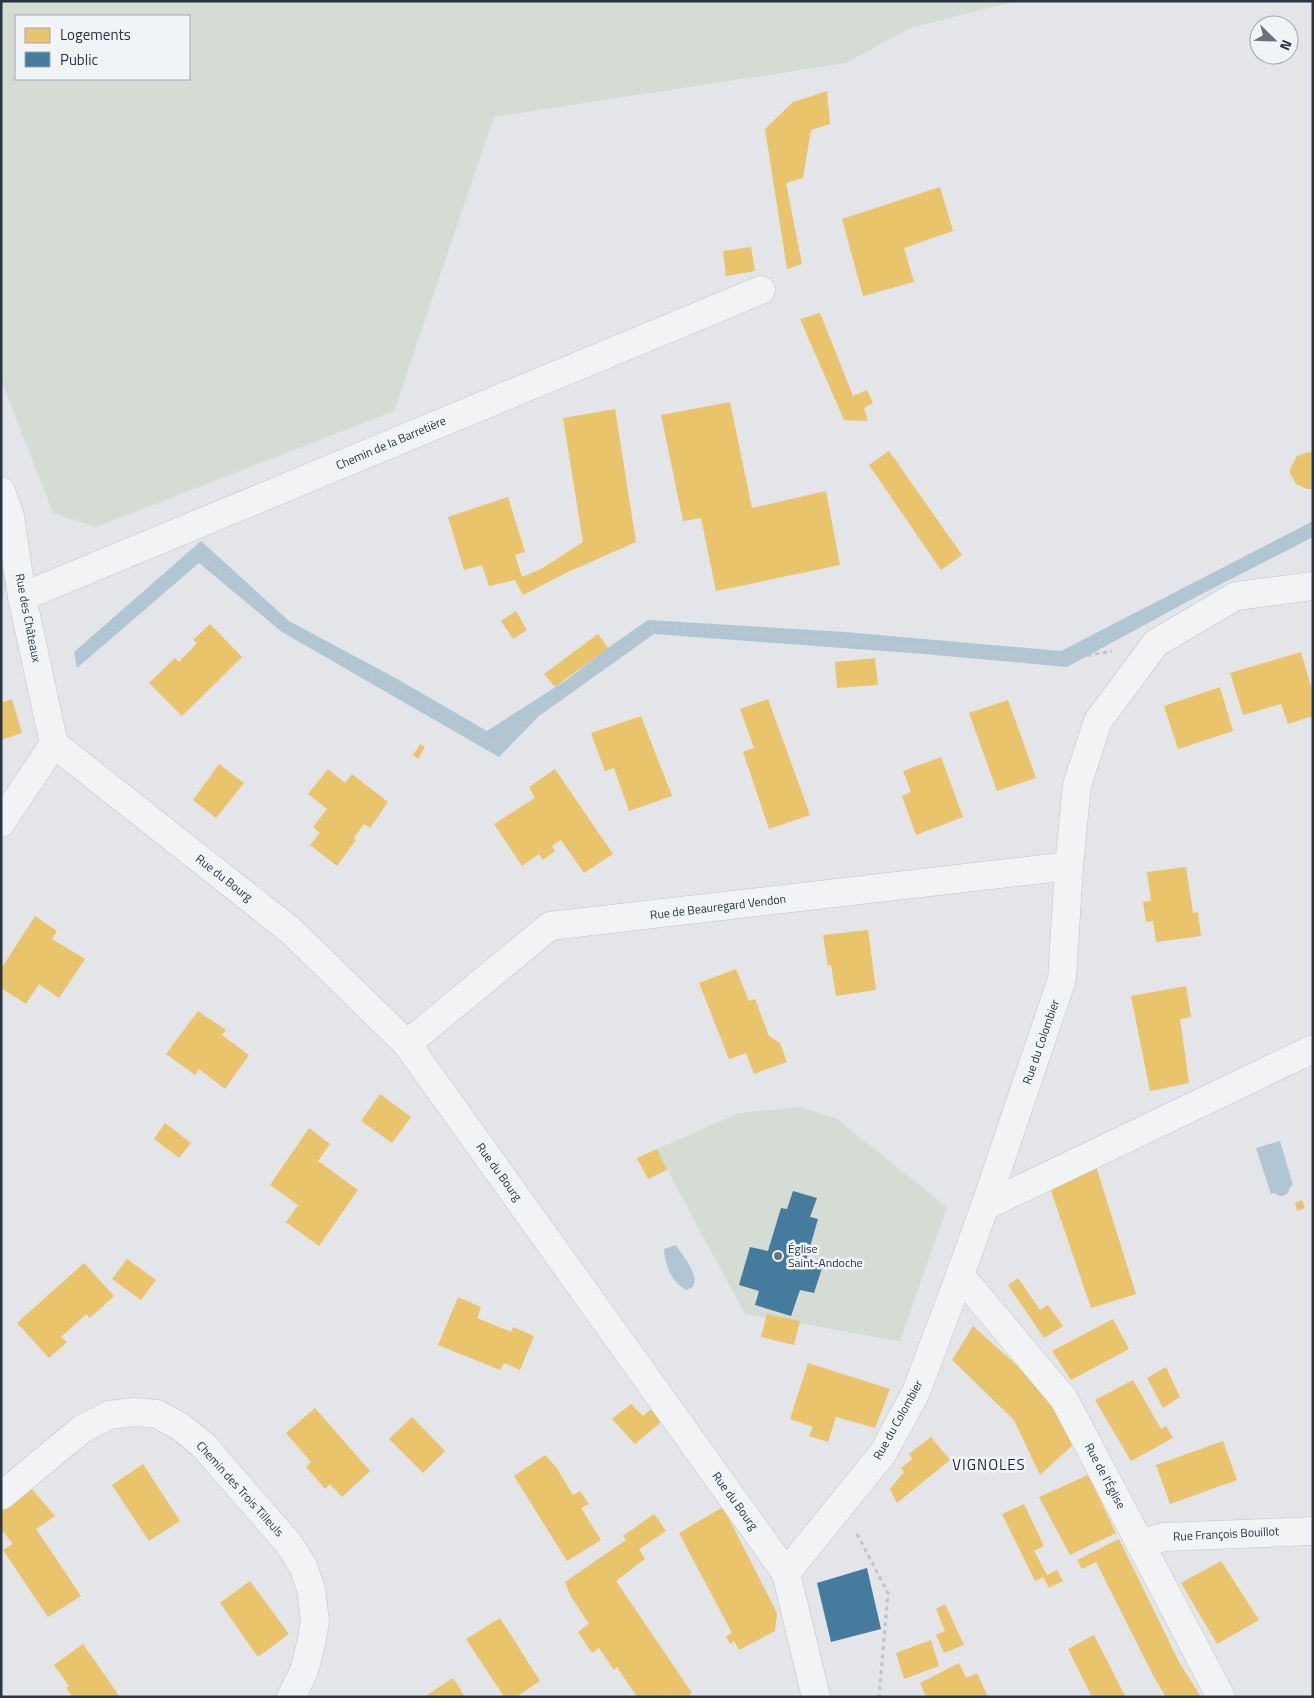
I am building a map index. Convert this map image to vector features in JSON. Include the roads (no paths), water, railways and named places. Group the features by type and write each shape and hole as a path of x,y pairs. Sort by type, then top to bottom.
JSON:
{"street":[{"name":"Chemin de la Barretière","path":"22,597 761,290"},
{"name":"Rue des Châteaux","path":"1,491 10,516 22,597 54,744"},
{"name":"Rue du Colombier","path":"786,1573 883,1453 916,1392 960,1275 1062,979 1069,866 1077,785 1098,721 1156,643 1236,596 1313,586"},
{"path":"1,823 54,744"},
{"name":"Rue du Bourg","path":"54,744 290,930 407,1044 786,1573 816,1697"},
{"name":"Rue de Beauregard Vendon","path":"407,1044 550,926 1069,866"},
{"path":"985,1206 1313,1050"},
{"name":"Rue de l'Église","path":"960,1275 1064,1400 1221,1697"},
{"name":"Chemin des Trois Tilleuls","path":"1,1496 82,1429 108,1415 135,1412 157,1414 182,1427 204,1446 289,1544 304,1566 311,1589 315,1621 312,1644 304,1671 291,1697"},
{"name":"Rue François Bouillot","path":"1140,1543 1164,1536 1313,1531"}],"water":[{"path":"1313,521 1313,537 1196,597 1067,667 924,654 654,634 539,716 499,757 282,632 199,563 77,668 74,652 201,541 289,621 399,680 487,731 565,681 648,620 845,632 1061,651"},
{"path":"1280,1141 1293,1185 1288,1193 1282,1196 1275,1193 1271,1194 1256,1148"},
{"path":"676,1245 694,1276 693,1287 686,1290 673,1278 666,1261 664,1249"}],"place":[{"name":"Église Saint-Andoche","path":"778,1256"}],"district":[{"name":"VIGNOLES","path":"989,1465"}]}
